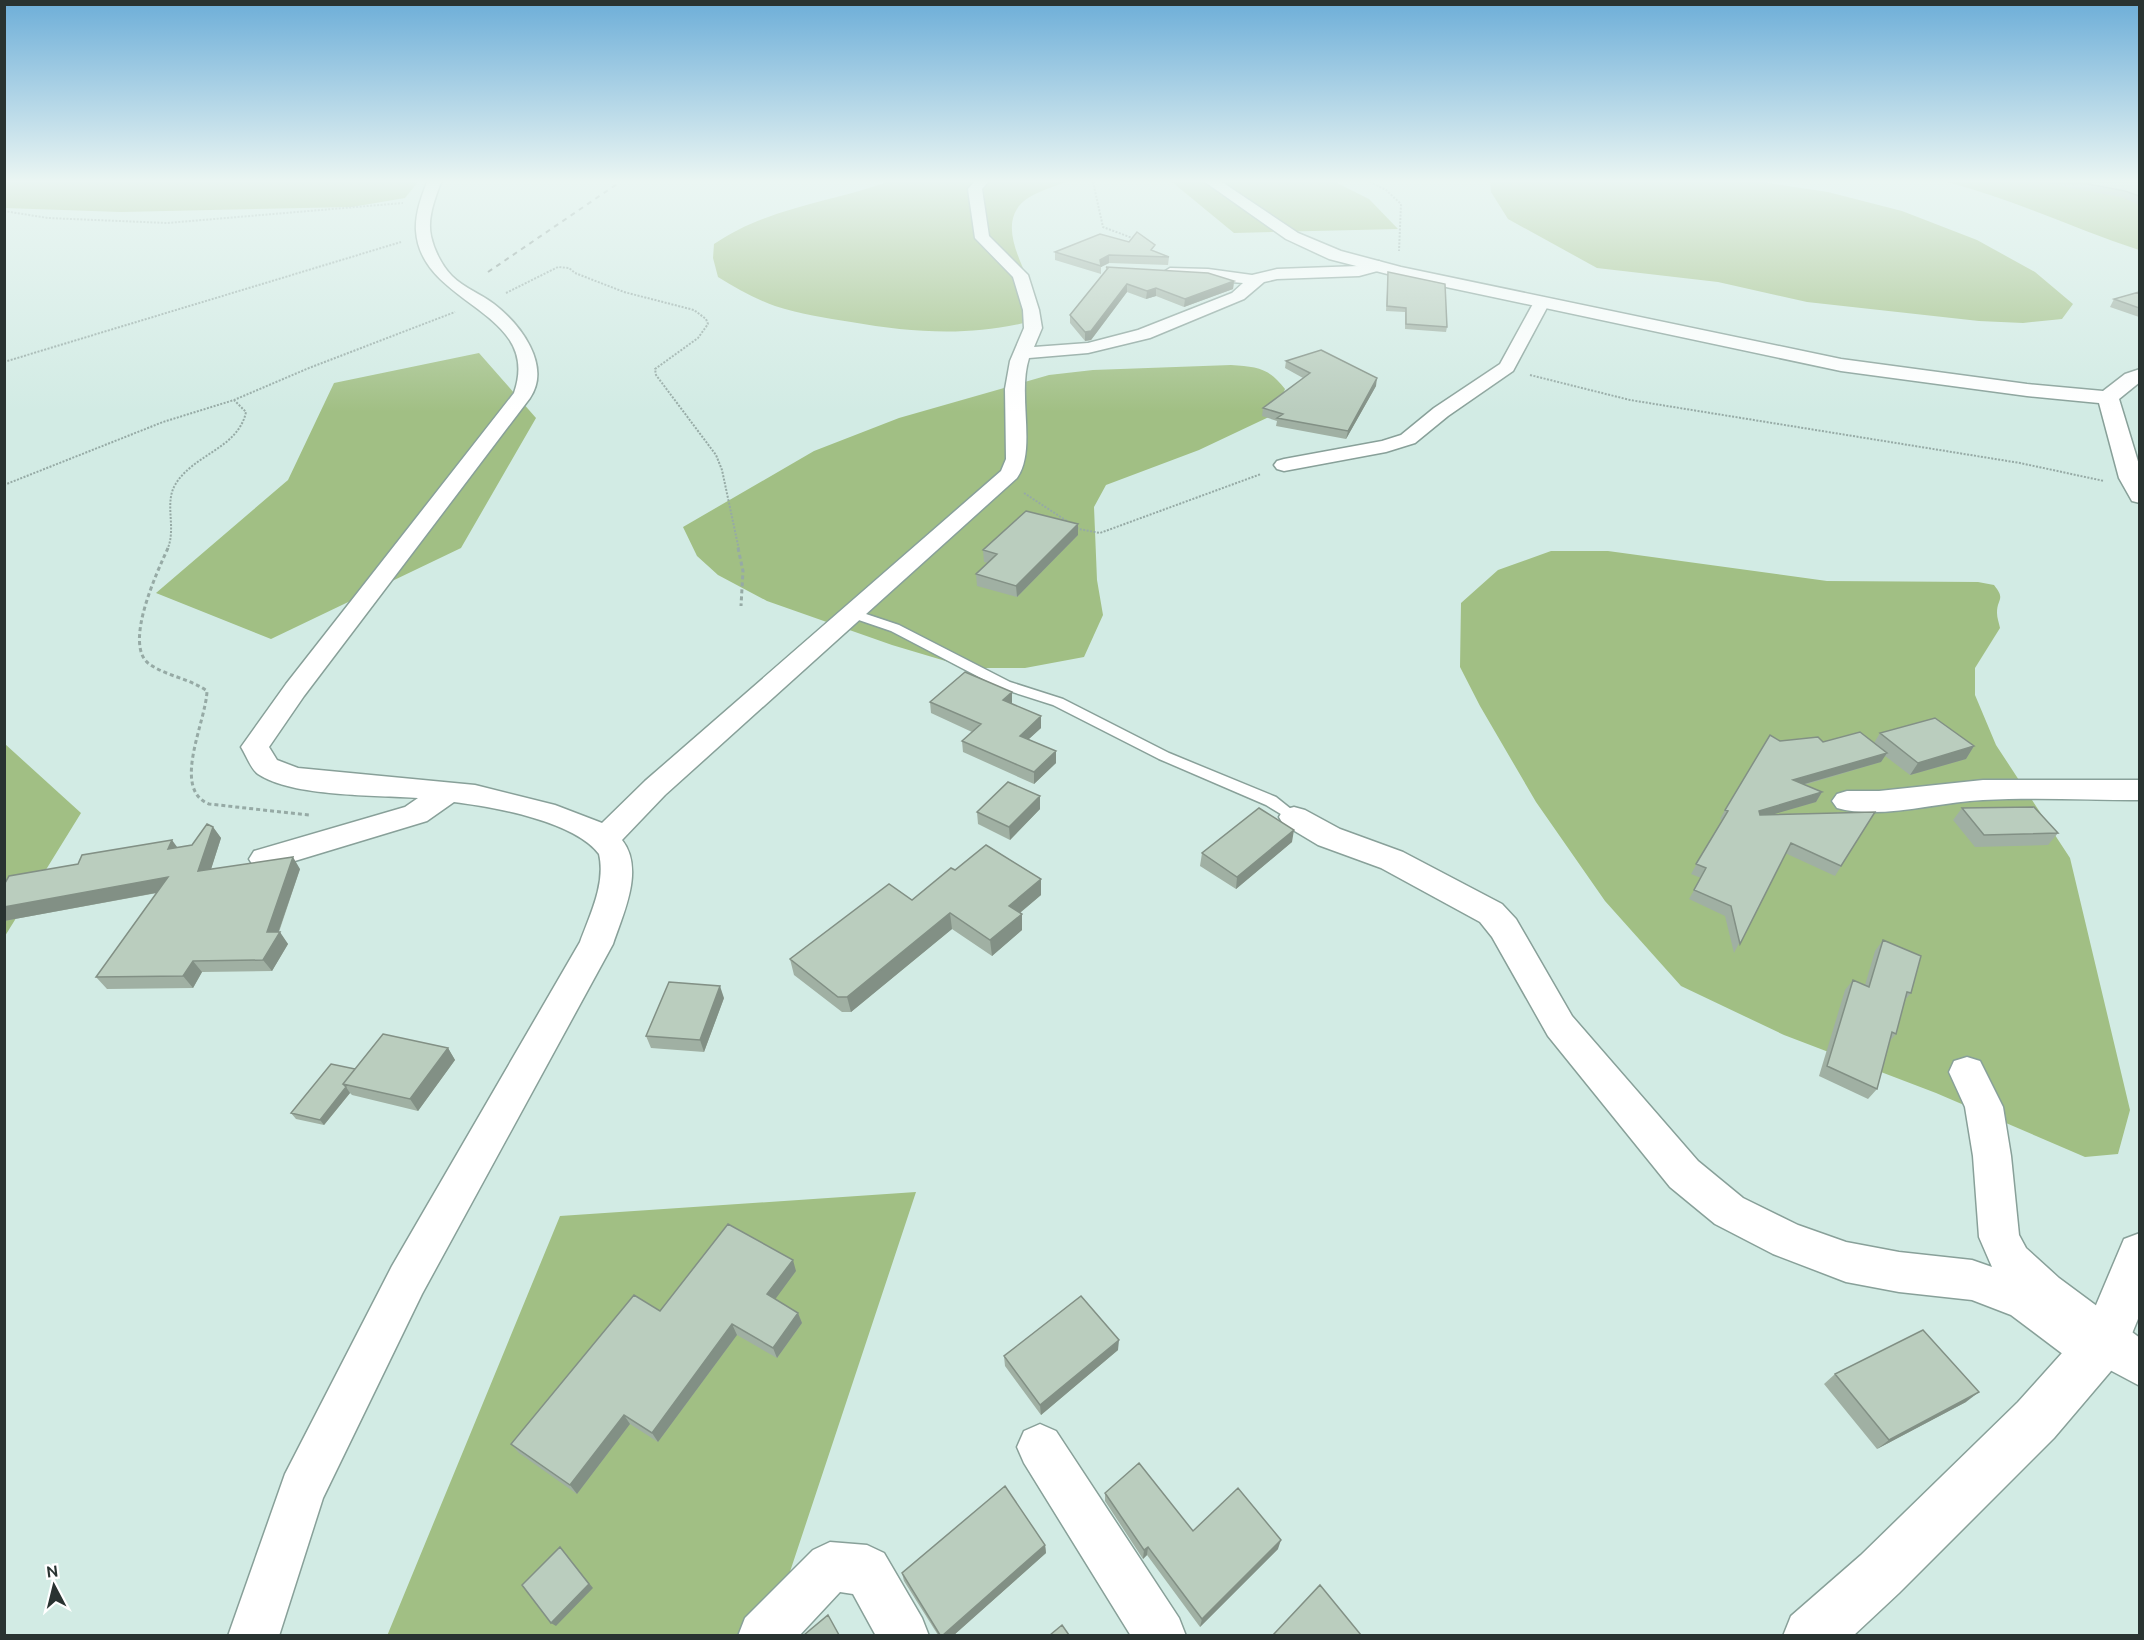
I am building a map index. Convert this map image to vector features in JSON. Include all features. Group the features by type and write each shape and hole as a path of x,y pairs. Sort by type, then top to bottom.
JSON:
{"street":[{"path":"253,1635 302,1491 406,1280 596,944 609,908 616,874 615,854 610,843 565,817 448,792 314,781 293,777 267,767 255,747 295,690 529,383 529,367 521,343 510,328 482,303 442,273 435,259"},
{"path":"604,840 655,788 1010,474 1016,459 1014,389 1022,353 1033,328 1031,310 1020,275 1003,259"},
{"path":"1348,259 1841,365 2108,398 2139,375"},
{"path":"1156,273 1208,274 1257,280 1277,274 1384,268"},
{"path":"1022,353 1088,348 1144,334 1238,297 1257,280"},
{"path":"1284,465 1375,448 1408,439 1441,412 1507,367 1542,302"},
{"path":"2108,398 2138,492"},
{"path":"1846,801 1880,801 1994,790 2139,790"},
{"path":"265,859 416,814 448,792"},
{"path":"1294,817 1329,837 1392,860 1491,914 1504,928 1560,1026 1684,1174 1729,1211 1787,1240 1846,1262 1899,1272 1972,1280 2025,1300 2113,1352"},
{"path":"1967,1072 1984,1107 1992,1156 1999,1237 2011,1262 2113,1352"},
{"path":"1811,1635 1880,1574 2036,1420 2113,1352 2139,1254"},
{"path":"1040,1448 1161,1635"},
{"path":"763,1635 830,1567 867,1570 904,1635"}],"lane":[{"path":"854,614 895,628 1005,685 1058,702 1164,756 1271,801 1294,817"}],"path":[{"path":"4,362 342,259"},
{"path":"1384,268 1393,266 1396,259"},
{"path":"4,485 163,422 234,400 309,368 482,303 524,286 558,267 569,268 575,273 624,292 694,310 706,319 708,324 704,333 663,360 655,369 656,375 716,455 722,470 743,571 741,606"},
{"path":"1507,367 1630,400 2020,463 2138,492"},
{"path":"234,400 246,412 246,418 238,433 195,462 174,486 171,539 142,614 138,648 142,657 156,667 197,682 207,691 207,704 190,770 192,789 203,802 224,807 317,816"},
{"path":"998,484 1034,498 1079,529 1100,533 1284,465"}],"green space":[{"path":"713,259 1019,259 1036,301 1036,320 989,329 943,332 875,326 813,316 775,306 718,277"},
{"path":"1580,259 2011,259 2035,272 2073,304 2062,319 2023,323 1979,321 1807,302 1718,282 1597,268"},
{"path":"479,353 536,418 461,548 271,639 156,593 288,480 334,383"},
{"path":"1248,366 1267,372 1279,382 1285,389 1275,414 1199,450 1106,485 1094,507 1097,580 1103,615 1084,657 1025,668 969,668 892,645 767,601 718,575 697,556 683,527 814,451 899,418 1049,375 1093,370"},
{"path":"1551,551 1608,551 1827,581 1978,582 1994,585 2000,596 1997,613 2000,628 1975,668 1975,695 1996,745 2070,858 2130,1110 2118,1154 2085,1157 1936,1093 1784,1035 1681,986 1605,901 1536,802 1460,667 1461,603 1498,570"},
{"path":"5,744 81,813 5,936"},
{"path":"916,1192 769,1635 387,1636 560,1216"}],"building":[{"path":"1076,259 1103,259 1100,260 1101,266"},
{"path":"1106,267 1208,273 1234,281 1185,299 1156,288 1147,291 1127,284 1091,331 1085,332 1070,315 1108,268"},
{"path":"1388,272 1445,284 1447,327 1406,324 1406,308 1387,306"},
{"path":"2139,292 2139,308 2114,299"},
{"path":"1321,350 1377,378 1348,431 1277,418 1283,414 1263,408 1310,373 1286,361"},
{"path":"1026,511 1078,524 1016,586 976,574 997,554 983,550"},
{"path":"965,672 1012,692 1003,700 1041,716 1020,736 1056,751 1034,772 962,741 981,724 930,702"},
{"path":"1935,718 1974,746 1918,763 1880,733"},
{"path":"1860,732 1887,753 1793,780 1822,792 1759,811 1760,815 1875,812 1841,866 1791,843 1740,944 1731,906 1694,890 1706,868 1696,864 1728,811 1725,810 1770,735 1780,741 1818,737 1823,742"},
{"path":"1008,782 1040,796 1009,827 977,812"},
{"path":"2034,807 2058,833 1984,835 1962,808"},
{"path":"1259,808 1294,830 1237,877 1202,853"},
{"path":"207,824 213,827 198,871 293,857 267,932 280,932 263,960 193,961 183,976 96,977 168,877 4,907 4,885 9,876 78,864 82,855 172,840 168,849 192,845"},
{"path":"986,845 1041,879 1009,906 1022,914 990,940 950,913 847,997 838,997 790,959 889,884 912,900 951,868 955,870"},
{"path":"1883,940 1921,956 1911,993 1907,992 1896,1034 1892,1032 1877,1089 1827,1066 1853,980 1869,987"},
{"path":"669,982 720,986 700,1040 646,1036"},
{"path":"383,1034 448,1048 410,1099 343,1084"},
{"path":"331,1064 355,1069 343,1084 346,1087 320,1120 291,1113"},
{"path":"728,1224 793,1260 767,1294 798,1313 773,1348 732,1324 652,1433 624,1415 570,1485 511,1444 634,1295 660,1311"},
{"path":"1081,1296 1119,1340 1040,1405 1004,1356"},
{"path":"1923,1330 1979,1392 1889,1440 1835,1374"},
{"path":"1139,1463 1193,1531 1238,1488 1281,1540 1202,1619 1148,1547 1144,1550 1105,1493"},
{"path":"1005,1486 1045,1545 943,1635 940,1635 902,1573"},
{"path":"560,1547 589,1584 551,1623 522,1585"},
{"path":"1320,1585 1361,1635 1273,1635"},
{"path":"828,1615 839,1635 804,1635"},
{"path":"1062,1625 1069,1635 1050,1635"}],"railway":[{"path":"488,272 508,259"}]}
